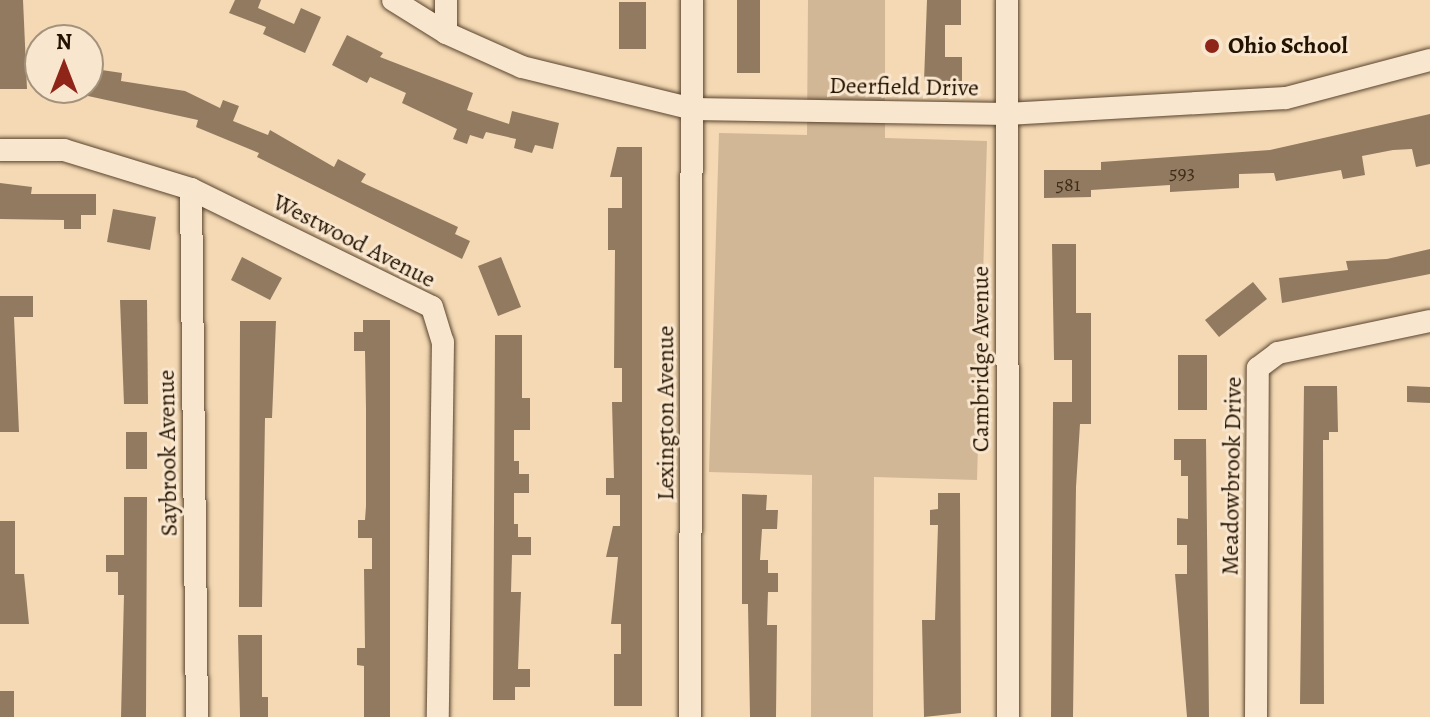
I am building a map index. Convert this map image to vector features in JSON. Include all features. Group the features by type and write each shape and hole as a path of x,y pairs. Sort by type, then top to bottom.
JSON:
{"street":[{"name":"Deerfield Drive","path":"393,0 446,33 522,67 693,109 1007,114 1286,98 1430,60"},
{"path":"446,0 446,33"},
{"name":"Lexington Avenue","path":"690,717 692,0"},
{"name":"Cambridge Avenue","path":"1007,0 1008,717"},
{"name":"Westwood Avenue","path":"0,150 64,150 191,189 432,307 443,342 438,717"},
{"name":"Saybrook Avenue","path":"191,189 197,717"},
{"name":"Meadowbrook Drive","path":"1256,717 1258,368 1278,353 1430,321"}],"shaded area":[{"path":"808,0 885,0 885,138 987,141 977,480 874,477 873,717 811,717 812,475 709,472 719,133 807,135"}],"building":[{"path":"0,0 23,0 24,89 0,89"},
{"path":"235,0 261,0 258,8 294,24 301,8 321,17 305,53 263,34 266,27 229,13"},
{"path":"737,0 760,0 760,73 737,73"},
{"path":"927,0 961,0 961,25 945,25 945,57 962,57 962,81 924,81"},
{"path":"619,2 646,2 646,49 619,49"},
{"path":"347,35 383,53 380,57 473,93 467,110 509,124 512,111 559,123 553,149 535,145 532,153 514,148 516,139 486,132 483,139 470,135 467,144 453,139 457,129 402,103 406,93 370,77 367,83 332,65"},
{"path":"104,70 122,73 121,81 185,91 220,108 223,100 239,106 233,121 268,135 270,130 334,167 338,159 366,174 361,182 458,227 455,234 470,241 462,259 257,157 259,153 196,127 198,120 104,99"},
{"path":"1430,114 1430,164 1416,167 1412,149 1393,150 1362,156 1365,175 1343,179 1341,170 1276,181 1274,173 1239,174 1239,188 1170,192 1170,185 1091,190 1091,197 1044,198 1044,170 1101,170 1101,162 1270,150"},
{"path":"617,147 642,147 642,706 614,706 614,654 621,654 621,624 611,624 618,557 606,557 613,526 620,526 620,495 606,495 606,478 614,478 612,402 622,402 622,368 614,368 615,250 608,250 608,208 622,208 622,177 610,177"},
{"path":"0,183 32,187 31,194 96,194 96,215 81,215 81,229 64,229 64,220 0,219"},
{"path":"113,209 156,217 150,250 107,242"},
{"path":"1052,244 1076,244 1076,313 1091,313 1091,424 1080,424 1076,487 1073,717 1051,717 1053,402 1072,402 1072,360 1054,360"},
{"path":"1430,249 1430,274 1282,303 1279,278 1348,270 1346,261 1387,259"},
{"path":"242,257 282,278 270,300 231,280"},
{"path":"501,257 521,307 498,316 478,266"},
{"path":"1253,282 1267,299 1219,337 1205,320"},
{"path":"0,296 33,296 33,317 14,317 19,432 0,432"},
{"path":"120,300 147,300 148,404 124,404"},
{"path":"363,320 390,320 390,717 364,717 364,666 357,665 357,648 365,648 364,569 372,569 372,538 358,538 358,520 365,520 366,506 365,351 354,351 354,332 363,332"},
{"path":"240,321 276,321 272,418 265,418 262,607 239,607"},
{"path":"495,335 522,335 522,398 530,398 530,430 514,430 514,461 519,461 519,474 529,474 529,493 514,493 514,524 518,524 518,537 531,537 531,555 512,555 511,592 521,592 518,669 530,669 530,687 515,687 515,700 493,700"},
{"path":"1178,355 1207,355 1207,410 1178,410"},
{"path":"1304,386 1337,386 1338,432 1329,432 1329,440 1323,440 1324,704 1300,704"},
{"path":"1407,386 1430,387 1430,403 1407,402"},
{"path":"126,432 147,432 147,469 126,469"},
{"path":"1174,439 1206,439 1209,717 1187,717 1175,574 1187,574 1187,545 1177,545 1177,518 1188,519 1188,476 1181,476 1181,460 1174,460"},
{"path":"938,493 960,493 961,713 924,717 922,620 935,620 938,525 930,525 930,510 938,509"},
{"path":"742,494 767,495 766,510 778,510 777,529 762,529 760,560 768,560 768,573 778,573 778,592 768,592 767,625 777,625 776,717 750,717 748,604 742,604"},
{"path":"124,497 147,497 146,717 121,717 124,595 118,595 118,572 106,572 106,555 124,555"},
{"path":"0,521 15,521 15,574 24,574 29,624 0,624"},
{"path":"238,635 262,635 262,697 268,697 268,717 240,717"},
{"path":"0,691 14,691 14,717 0,717"}],"place":[{"name":"Ohio School","path":"1212,46"}]}
